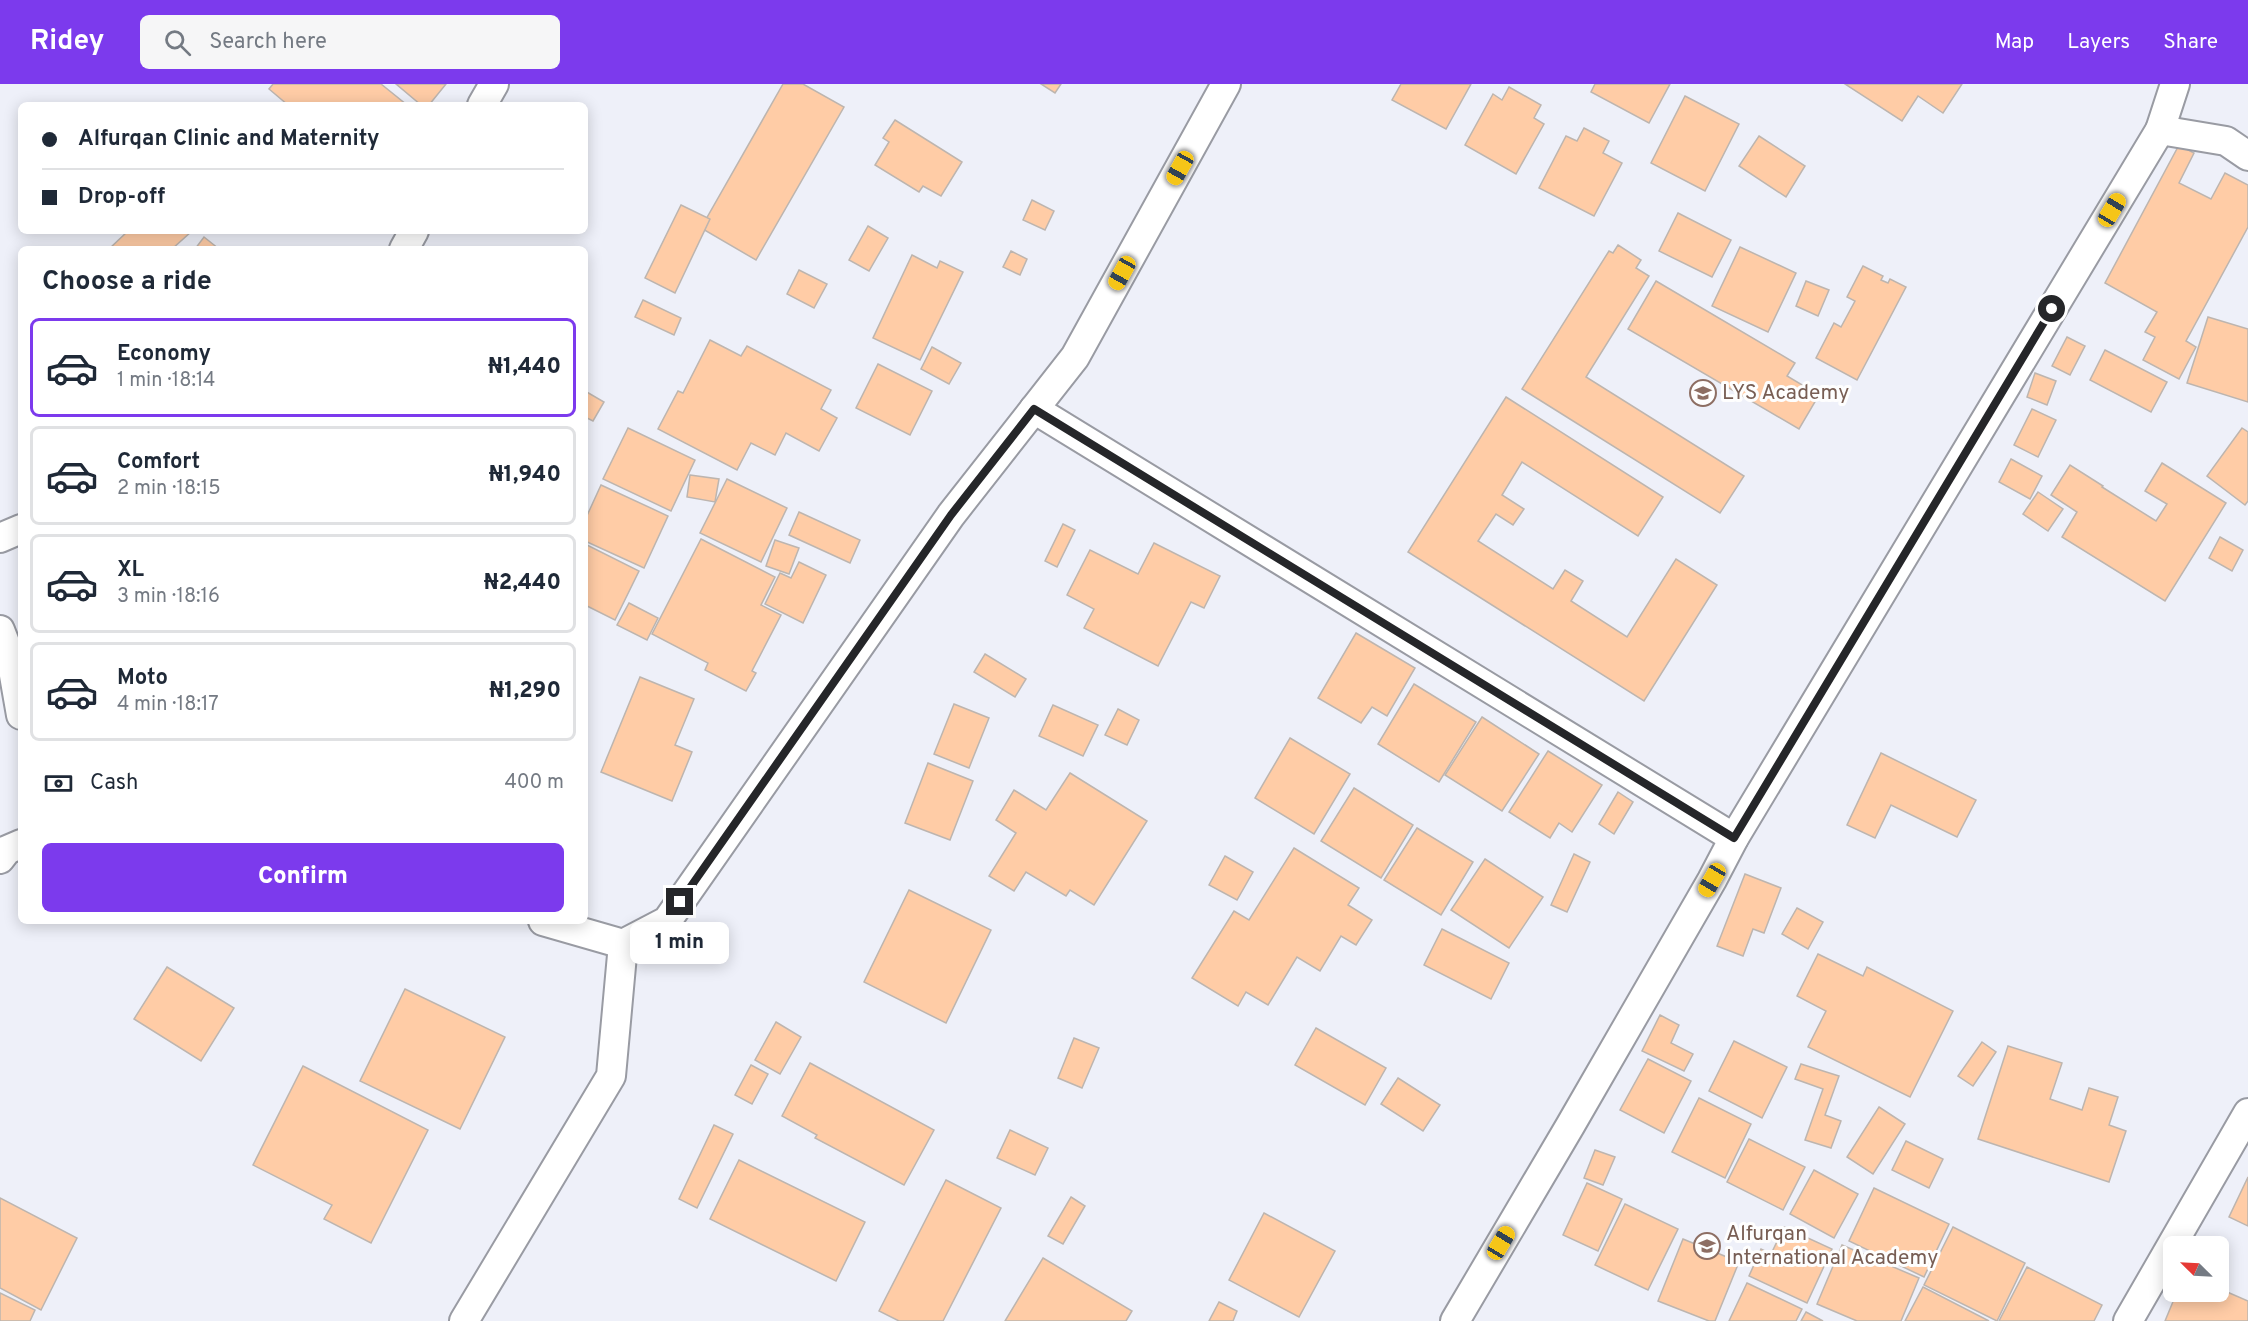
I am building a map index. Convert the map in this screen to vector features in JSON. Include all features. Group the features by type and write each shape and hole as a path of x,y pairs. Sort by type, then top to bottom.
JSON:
{"street":[{"path":"484,102 494,84"},
{"path":"553,924 623,944 667,921 951,515 1075,357 1226,84"},
{"path":"1455,1321 1570,1126 1734,838 2160,130 2175,84"},
{"path":"2160,130 2226,141 2248,156"},
{"path":"1034,409 1734,838"},
{"path":"0,538 18,530"},
{"path":"0,630 11,658 18,698"},
{"path":"0,859 8,850 18,845"},
{"path":"464,1321 611,1076 623,944"},
{"path":"2128,1321 2248,1113"}],"building":[{"path":"273,84 381,84 403,102 284,102 269,89"},
{"path":"396,84 446,84 431,102 417,102"},
{"path":"783,84 803,84 844,107 756,260 701,228"},
{"path":"1041,84 1061,84 1055,93"},
{"path":"1401,84 1471,84 1446,129 1392,100"},
{"path":"1595,84 1670,84 1649,123 1591,92"},
{"path":"1845,84 1962,84 1943,113 1918,96 1902,121"},
{"path":"1509,87 1541,105 1534,118 1544,124 1516,174 1465,145 1493,94 1502,100"},
{"path":"1685,96 1739,124 1705,191 1651,163"},
{"path":"895,120 962,162 941,196 923,186 919,192 875,165 889,142 883,138"},
{"path":"1584,128 1609,141 1603,153 1622,163 1594,216 1539,188 1566,136 1577,141"},
{"path":"1759,136 1805,166 1786,197 1739,166"},
{"path":"2179,145 2194,153 2179,183 2211,199 2225,173 2248,185 2248,227 2186,341 2196,347 2179,379 2143,360 2155,337 2145,332 2157,312 2105,283"},
{"path":"1032,200 1054,211 1045,230 1023,220"},
{"path":"681,205 710,219 675,293 645,278"},
{"path":"1678,213 1731,240 1712,277 1659,251"},
{"path":"868,226 888,238 869,271 849,260"},
{"path":"125,234 189,234 175,246 112,246"},
{"path":"204,237 215,246 197,246"},
{"path":"1618,245 1641,260 1636,268 1649,276 1586,377 1744,476 1720,513 1522,389 1609,251 1613,253"},
{"path":"1740,247 1796,273 1768,332 1712,306"},
{"path":"1011,251 1027,259 1020,275 1003,267"},
{"path":"912,255 937,268 940,261 963,272 920,360 873,338"},
{"path":"1863,266 1883,276 1881,280 1888,283 1890,279 1906,287 1857,380 1816,358 1834,323 1841,327 1855,301 1847,297"},
{"path":"799,270 827,284 814,308 787,294"},
{"path":"1656,281 1795,363 1787,376 1819,395 1799,429 1628,329"},
{"path":"1806,281 1829,290 1818,316 1796,306"},
{"path":"643,300 681,318 674,335 635,317"},
{"path":"2208,317 2248,329 2248,402 2187,383"},
{"path":"2067,337 2085,346 2070,375 2052,366"},
{"path":"710,340 741,356 747,346 831,390 821,409 837,418 819,451 786,433 775,455 751,443 737,470 658,429 678,391 683,393"},
{"path":"932,347 961,363 949,384 921,369"},
{"path":"2105,350 2167,382 2151,412 2090,380"},
{"path":"878,364 932,391 910,435 856,408"},
{"path":"2035,373 2056,381 2047,405 2027,397"},
{"path":"588,393 604,402 593,421 588,418"},
{"path":"1506,397 1663,497 1638,536 1522,462 1502,495 1524,509 1513,525 1496,514 1478,541 1553,589 1565,570 1583,581 1571,601 1627,637 1676,559 1717,585 1644,701 1408,552"},
{"path":"2032,409 2056,420 2038,457 2014,445"},
{"path":"628,428 695,460 671,511 603,479"},
{"path":"2242,428 2248,432 2248,501 2245,505 2207,476"},
{"path":"2011,459 2042,476 2030,499 1999,482"},
{"path":"2162,463 2226,503 2165,601 2062,537 2077,512 2051,495 2070,465 2156,521 2167,504 2145,491"},
{"path":"690,475 719,479 715,502 687,497"},
{"path":"727,479 787,508 761,562 700,533"},
{"path":"601,485 668,516 644,568 588,542 588,513"},
{"path":"2038,492 2063,509 2048,531 2023,514"},
{"path":"799,512 860,540 850,563 789,535"},
{"path":"1063,524 1075,530 1057,567 1045,561"},
{"path":"2220,537 2243,550 2232,571 2209,558"},
{"path":"701,539 775,577 761,605 781,615 752,671 756,673 746,691 705,670 708,663 652,634"},
{"path":"775,540 799,548 789,574 766,566"},
{"path":"1154,543 1220,576 1204,608 1191,602 1158,666 1084,628 1094,609 1067,595 1090,550 1138,574"},
{"path":"588,546 639,571 615,620 588,606"},
{"path":"799,562 826,575 803,623 765,604 780,573 791,578"},
{"path":"629,603 658,618 647,640 617,625"},
{"path":"1356,633 1415,668 1387,716 1372,707 1361,723 1318,698"},
{"path":"985,654 1026,679 1015,697 974,672"},
{"path":"640,677 694,699 675,745 692,752 672,801 601,772"},
{"path":"1414,684 1476,722 1439,782 1378,744"},
{"path":"954,704 989,718 969,768 934,754"},
{"path":"1053,705 1098,725 1083,756 1039,736"},
{"path":"1118,709 1139,720 1127,745 1105,735"},
{"path":"1482,717 1539,754 1502,811 1445,775"},
{"path":"1290,738 1350,774 1314,834 1255,798"},
{"path":"1548,751 1602,785 1572,832 1559,823 1550,838 1509,812"},
{"path":"1881,753 1976,800 1957,837 1891,805 1875,838 1847,825"},
{"path":"928,763 973,781 950,840 905,823"},
{"path":"1070,773 1147,821 1094,905 1070,890 1066,896 1026,872 1014,891 989,876 1016,833 996,820 1014,790 1046,810"},
{"path":"1354,788 1413,825 1381,878 1321,841"},
{"path":"1618,792 1633,802 1614,834 1599,824"},
{"path":"1417,828 1473,862 1441,915 1384,880"},
{"path":"1294,848 1359,888 1348,905 1372,920 1356,945 1341,936 1320,971 1297,957 1268,1005 1246,992 1238,1006 1192,978 1234,911 1249,920"},
{"path":"1574,854 1590,862 1567,912 1551,905"},
{"path":"1225,856 1253,872 1237,900 1209,885"},
{"path":"1485,859 1543,897 1509,948 1451,910"},
{"path":"1745,874 1781,888 1764,933 1753,929 1743,956 1717,946"},
{"path":"909,890 991,930 946,1023 864,982"},
{"path":"1797,908 1823,922 1808,949 1782,934"},
{"path":"1442,929 1509,963 1491,999 1424,965"},
{"path":"1818,954 1863,976 1867,967 1953,1011 1910,1097 1808,1047 1826,1011 1797,996"},
{"path":"167,967 234,1008 201,1061 134,1019"},
{"path":"405,989 505,1037 460,1129 360,1081"},
{"path":"1660,1015 1679,1025 1671,1043 1693,1054 1684,1071 1642,1051"},
{"path":"776,1022 801,1037 780,1074 755,1060"},
{"path":"1316,1028 1386,1068 1365,1105 1295,1065"},
{"path":"1074,1038 1099,1048 1082,1088 1058,1078"},
{"path":"1734,1041 1787,1067 1762,1118 1709,1091"},
{"path":"1982,1042 1996,1052 1973,1086 1958,1076"},
{"path":"2008,1046 2062,1063 2050,1099 2082,1110 2089,1088 2118,1097 2109,1125 2126,1131 2109,1182 1978,1139"},
{"path":"1648,1059 1691,1081 1664,1133 1620,1110"},
{"path":"810,1063 934,1130 904,1185 815,1138 817,1135 782,1116"},
{"path":"1801,1064 1839,1076 1825,1115 1841,1121 1831,1148 1805,1140 1823,1089 1795,1079"},
{"path":"751,1065 768,1074 752,1104 735,1095"},
{"path":"303,1066 428,1130 371,1243 324,1219 332,1205 253,1165"},
{"path":"1398,1078 1440,1105 1423,1131 1381,1104"},
{"path":"1699,1098 1751,1124 1725,1178 1672,1152"},
{"path":"1879,1107 1905,1124 1873,1174 1847,1157"},
{"path":"714,1125 733,1134 697,1208 679,1199"},
{"path":"1010,1130 1048,1148 1035,1175 997,1158"},
{"path":"1749,1139 1805,1167 1783,1210 1727,1182"},
{"path":"1906,1141 1943,1159 1929,1188 1892,1170"},
{"path":"1595,1150 1615,1157 1603,1185 1584,1178"},
{"path":"739,1160 865,1222 836,1281 710,1219"},
{"path":"1814,1170 1858,1194 1834,1238 1790,1214"},
{"path":"2248,1177 2248,1226 2229,1217"},
{"path":"946,1180 1001,1208 943,1321 899,1321 879,1311"},
{"path":"1587,1183 1622,1199 1598,1251 1563,1235"},
{"path":"1874,1188 1949,1224 1924,1277 1849,1241"},
{"path":"1071,1197 1085,1206 1063,1244 1048,1236"},
{"path":"0,1198 77,1238 41,1310 0,1288"},
{"path":"1625,1204 1678,1229 1648,1290 1595,1265"},
{"path":"1264,1213 1335,1251 1299,1317 1229,1280"},
{"path":"1784,1227 1832,1249 1807,1303 1749,1276 1761,1249 1771,1254"},
{"path":"1953,1227 2025,1263 1997,1321 1924,1285"},
{"path":"1683,1239 1739,1262 1715,1321 1709,1321 1658,1301"},
{"path":"1842,1245 1919,1278 1901,1321 1857,1321 1817,1304"},
{"path":"1043,1258 1132,1311 1126,1321 1005,1321"},
{"path":"2027,1267 2102,1305 2094,1321 1999,1321"},
{"path":"1747,1283 1802,1309 1796,1321 1729,1321"},
{"path":"1923,1287 1989,1321 1905,1321"},
{"path":"0,1293 35,1310 30,1321 0,1321"},
{"path":"2229,1293 2248,1301 2248,1321 2165,1321 2173,1302 2229,1302"},
{"path":"1219,1302 1237,1311 1233,1321 1209,1321"},
{"path":"1806,1312 1823,1321 1801,1321"}],"place":[{"name":"LYS Academy","path":"1703,393"},
{"name":"Alfurqan International Academy","path":"1707,1246"}],"route":[{"path":"680,902 951,515 1034,409 1734,838 2052,309"}]}
